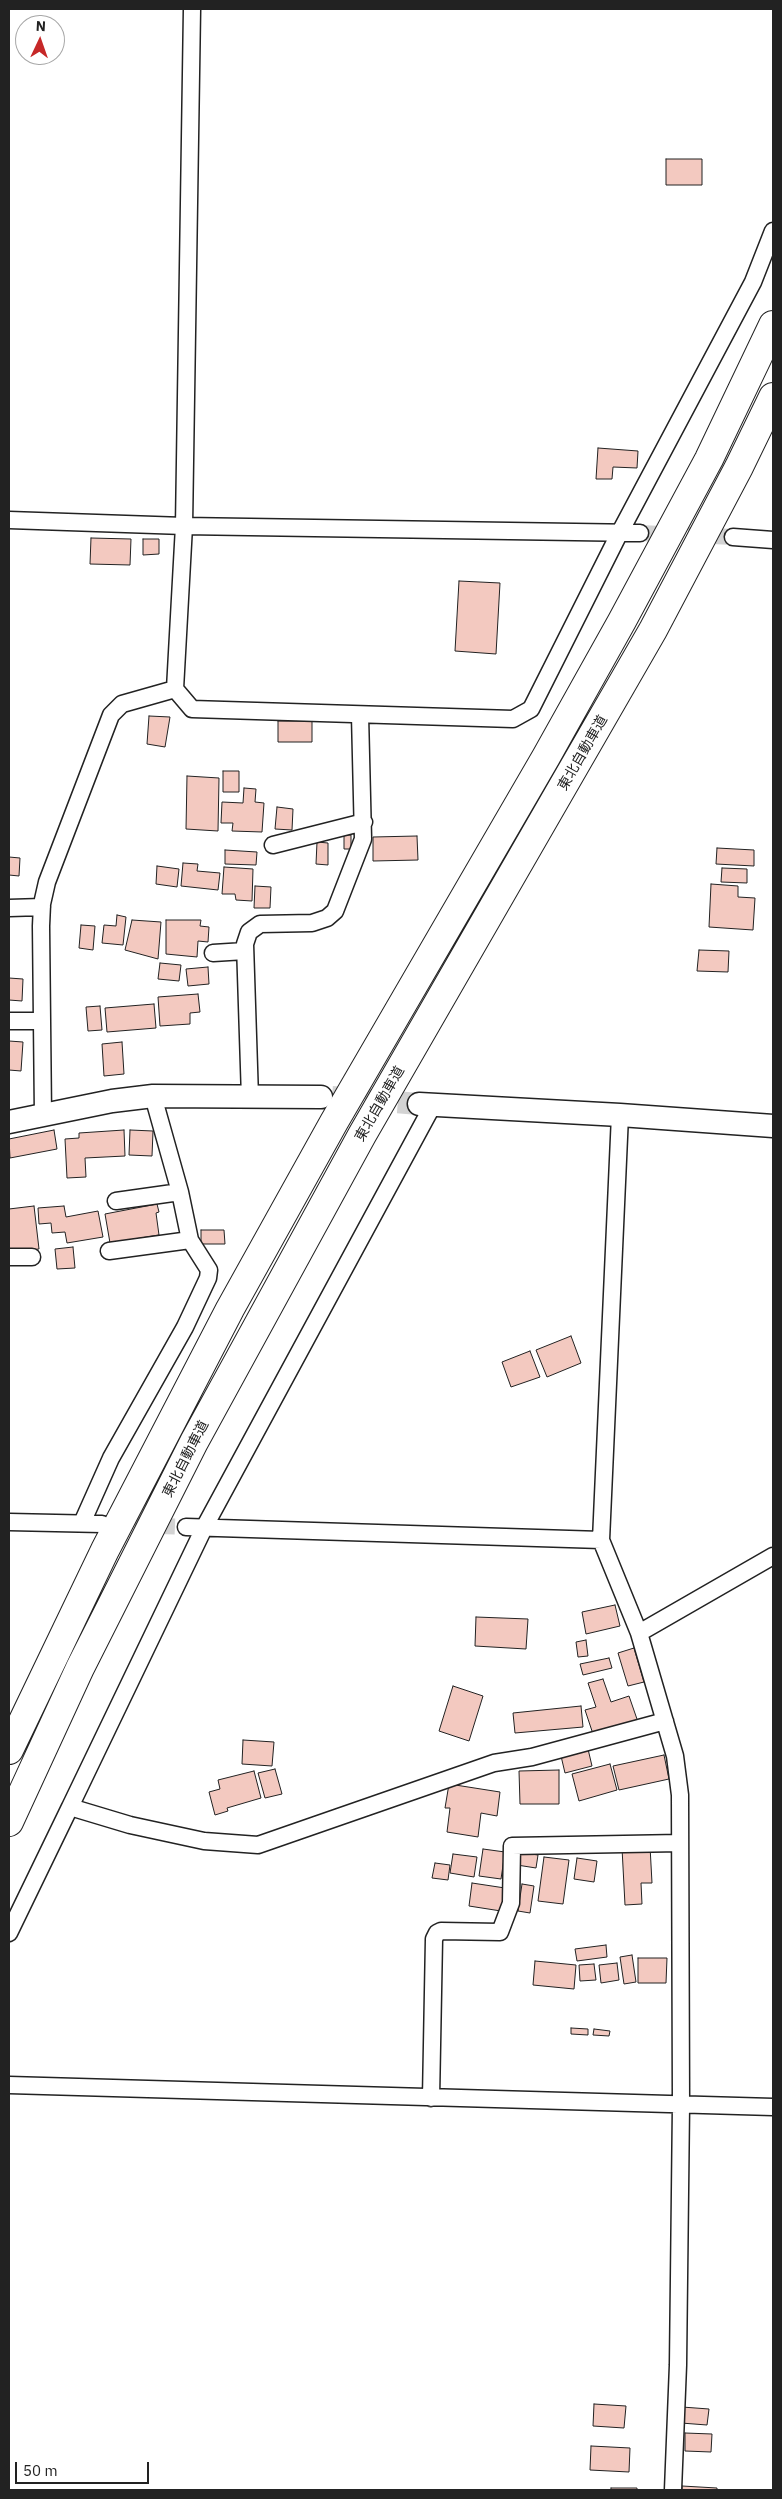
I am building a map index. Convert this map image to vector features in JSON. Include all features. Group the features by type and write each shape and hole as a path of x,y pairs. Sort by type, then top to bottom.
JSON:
{"highway":[{"path":"9,1750 105,1550 230,1309 334,1122 622,621 709,459 773,325"},
{"name":"東北自動車道","path":"9,1822 80,1668 194,1442 362,1135 653,630 740,467 773,396"}],"street":[{"path":"192,9 184,526 176,689 192,709 512,719 531,709 619,534 753,282 773,231"},
{"path":"9,520 184,526 640,533"},
{"path":"733,537 773,540"},
{"path":"43,1116 42,907 47,882 111,715 122,704 176,689"},
{"path":"250,1098 245,951 248,932 260,924 321,921 335,911 363,839 360,715"},
{"path":"273,845 364,822"},
{"path":"9,908 42,907"},
{"path":"213,953 245,951"},
{"path":"9,1021 42,1021"},
{"path":"82,1523 111,1458 185,1327 208,1278 209,1270 190,1240 180,1192 153,1096"},
{"path":"9,1122 112,1100 153,1096 321,1097"},
{"path":"9,1933 205,1526 426,1105 620,1115 773,1126"},
{"path":"620,1115 601,1540 639,1633 674,1756 680,1795 681,2105 678,2365 673,2490"},
{"path":"116,1201 180,1192"},
{"path":"109,1251 190,1240"},
{"path":"9,1257 32,1257"},
{"path":"9,1522 102,1524"},
{"path":"186,1527 205,1526 601,1540"},
{"path":"639,1633 773,1556"},
{"path":"70,1806 130,1825 204,1842 258,1845 494,1763 532,1757 665,1721"},
{"path":"431,2098 434,1939 437,1933 441,1931 500,1932 510,1903 512,1846 680,1843"},
{"path":"9,2085 773,2108"}],"building":[{"path":"666,159 702,159 702,185 666,185"},
{"path":"598,448 638,451 637,468 613,467 612,479 596,479"},
{"path":"91,538 131,539 130,565 90,564"},
{"path":"143,539 159,539 159,554 143,555"},
{"path":"459,581 500,583 496,654 455,651"},
{"path":"149,716 170,717 165,747 147,744"},
{"path":"278,721 312,721 312,742 278,742"},
{"path":"223,771 239,771 239,792 223,792"},
{"path":"187,776 219,778 218,831 186,829"},
{"path":"244,788 256,789 255,802 264,803 262,832 232,831 233,823 221,823 222,802 243,803"},
{"path":"277,807 293,809 292,830 275,829"},
{"path":"344,835 351,835 351,849 344,849"},
{"path":"417,836 418,860 373,861 373,837"},
{"path":"317,842 328,843 328,865 316,864"},
{"path":"717,848 754,850 754,866 716,864"},
{"path":"225,850 257,852 256,865 225,864"},
{"path":"9,857 20,858 19,876 9,875"},
{"path":"183,863 198,864 197,871 220,873 218,890 181,886"},
{"path":"157,866 179,869 177,887 156,884"},
{"path":"224,867 253,869 252,901 236,900 235,894 222,894"},
{"path":"722,868 747,869 747,883 721,882"},
{"path":"711,884 738,886 738,897 755,898 753,930 709,927"},
{"path":"255,886 271,887 270,908 254,908"},
{"path":"117,915 126,917 123,945 102,943 104,925 116,926"},
{"path":"132,920 161,922 158,959 125,950"},
{"path":"166,920 201,920 200,926 209,927 208,942 198,941 197,957 166,954"},
{"path":"81,925 95,926 93,950 79,948"},
{"path":"699,950 729,951 728,972 697,971"},
{"path":"160,963 181,965 179,981 158,979"},
{"path":"208,967 209,984 188,986 186,969"},
{"path":"9,978 23,979 22,1001 9,1000"},
{"path":"198,994 200,1012 190,1013 190,1024 160,1026 158,997"},
{"path":"154,1004 156,1028 107,1032 105,1008"},
{"path":"100,1006 102,1030 88,1031 86,1007"},
{"path":"9,1041 23,1042 21,1071 9,1070"},
{"path":"122,1042 124,1074 104,1076 102,1044"},
{"path":"54,1130 57,1149 10,1158 9,1139"},
{"path":"124,1130 125,1156 85,1158 86,1177 67,1178 65,1139 79,1138 79,1133"},
{"path":"130,1130 153,1131 152,1156 129,1155"},
{"path":"157,1204 159,1212 156,1213 159,1235 110,1243 105,1214"},
{"path":"34,1206 39,1249 9,1252 9,1209"},
{"path":"64,1206 66,1217 98,1211 103,1237 67,1243 65,1232 52,1233 51,1223 39,1224 38,1208"},
{"path":"201,1230 224,1230 225,1244 201,1244"},
{"path":"73,1247 75,1268 57,1269 55,1249"},
{"path":"571,1336 581,1363 547,1377 536,1350"},
{"path":"530,1351 540,1377 511,1387 502,1362"},
{"path":"615,1605 620,1626 586,1634 582,1612"},
{"path":"476,1617 528,1619 526,1649 475,1646"},
{"path":"586,1640 588,1656 578,1657 576,1642"},
{"path":"634,1648 644,1682 628,1686 618,1653"},
{"path":"609,1658 612,1668 583,1675 580,1664"},
{"path":"603,1679 611,1702 629,1696 638,1722 594,1737 585,1710 596,1707 588,1683"},
{"path":"453,1686 483,1696 469,1741 439,1731"},
{"path":"581,1706 583,1727 515,1733 513,1713"},
{"path":"243,1740 274,1742 272,1766 242,1764"},
{"path":"588,1749 592,1766 565,1773 561,1756"},
{"path":"664,1755 669,1779 619,1790 613,1766"},
{"path":"610,1764 617,1790 579,1801 572,1774"},
{"path":"275,1769 282,1794 265,1798 258,1773"},
{"path":"559,1770 559,1804 520,1804 519,1771"},
{"path":"254,1771 261,1798 227,1808 228,1811 215,1815 209,1792 220,1789 218,1780"},
{"path":"449,1784 500,1792 497,1816 481,1813 478,1837 447,1832 450,1808 445,1808"},
{"path":"650,1846 652,1883 641,1883 642,1904 625,1905 622,1848"},
{"path":"483,1849 505,1852 501,1879 479,1876"},
{"path":"519,1852 538,1855 536,1868 517,1865"},
{"path":"453,1854 477,1857 474,1877 450,1873"},
{"path":"544,1857 569,1860 563,1904 538,1901"},
{"path":"577,1858 597,1861 594,1882 574,1879"},
{"path":"435,1863 450,1865 448,1880 432,1878"},
{"path":"472,1883 505,1888 501,1911 469,1906"},
{"path":"522,1884 534,1886 530,1913 518,1911"},
{"path":"606,1945 607,1957 577,1961 575,1949"},
{"path":"632,1955 636,1982 624,1984 620,1957"},
{"path":"638,1958 667,1958 666,1983 638,1983"},
{"path":"535,1961 576,1965 574,1989 533,1985"},
{"path":"617,1963 619,1980 601,1983 599,1965"},
{"path":"594,1964 596,1980 580,1981 579,1965"},
{"path":"571,2028 588,2029 588,2035 571,2034"},
{"path":"594,2029 610,2031 609,2036 593,2035"},
{"path":"594,2404 626,2406 624,2428 593,2426"},
{"path":"682,2407 709,2409 707,2425 681,2423"},
{"path":"685,2433 712,2434 711,2452 685,2451"},
{"path":"591,2446 630,2448 629,2472 590,2470"},
{"path":"682,2486 717,2488 717,2490 682,2490"},
{"path":"611,2488 637,2488 637,2490 611,2490"}],"tunnel":[{"path":"640,533 733,537"},
{"path":"332,1097 419,1104"},
{"path":"111,1524 186,1527"}]}
